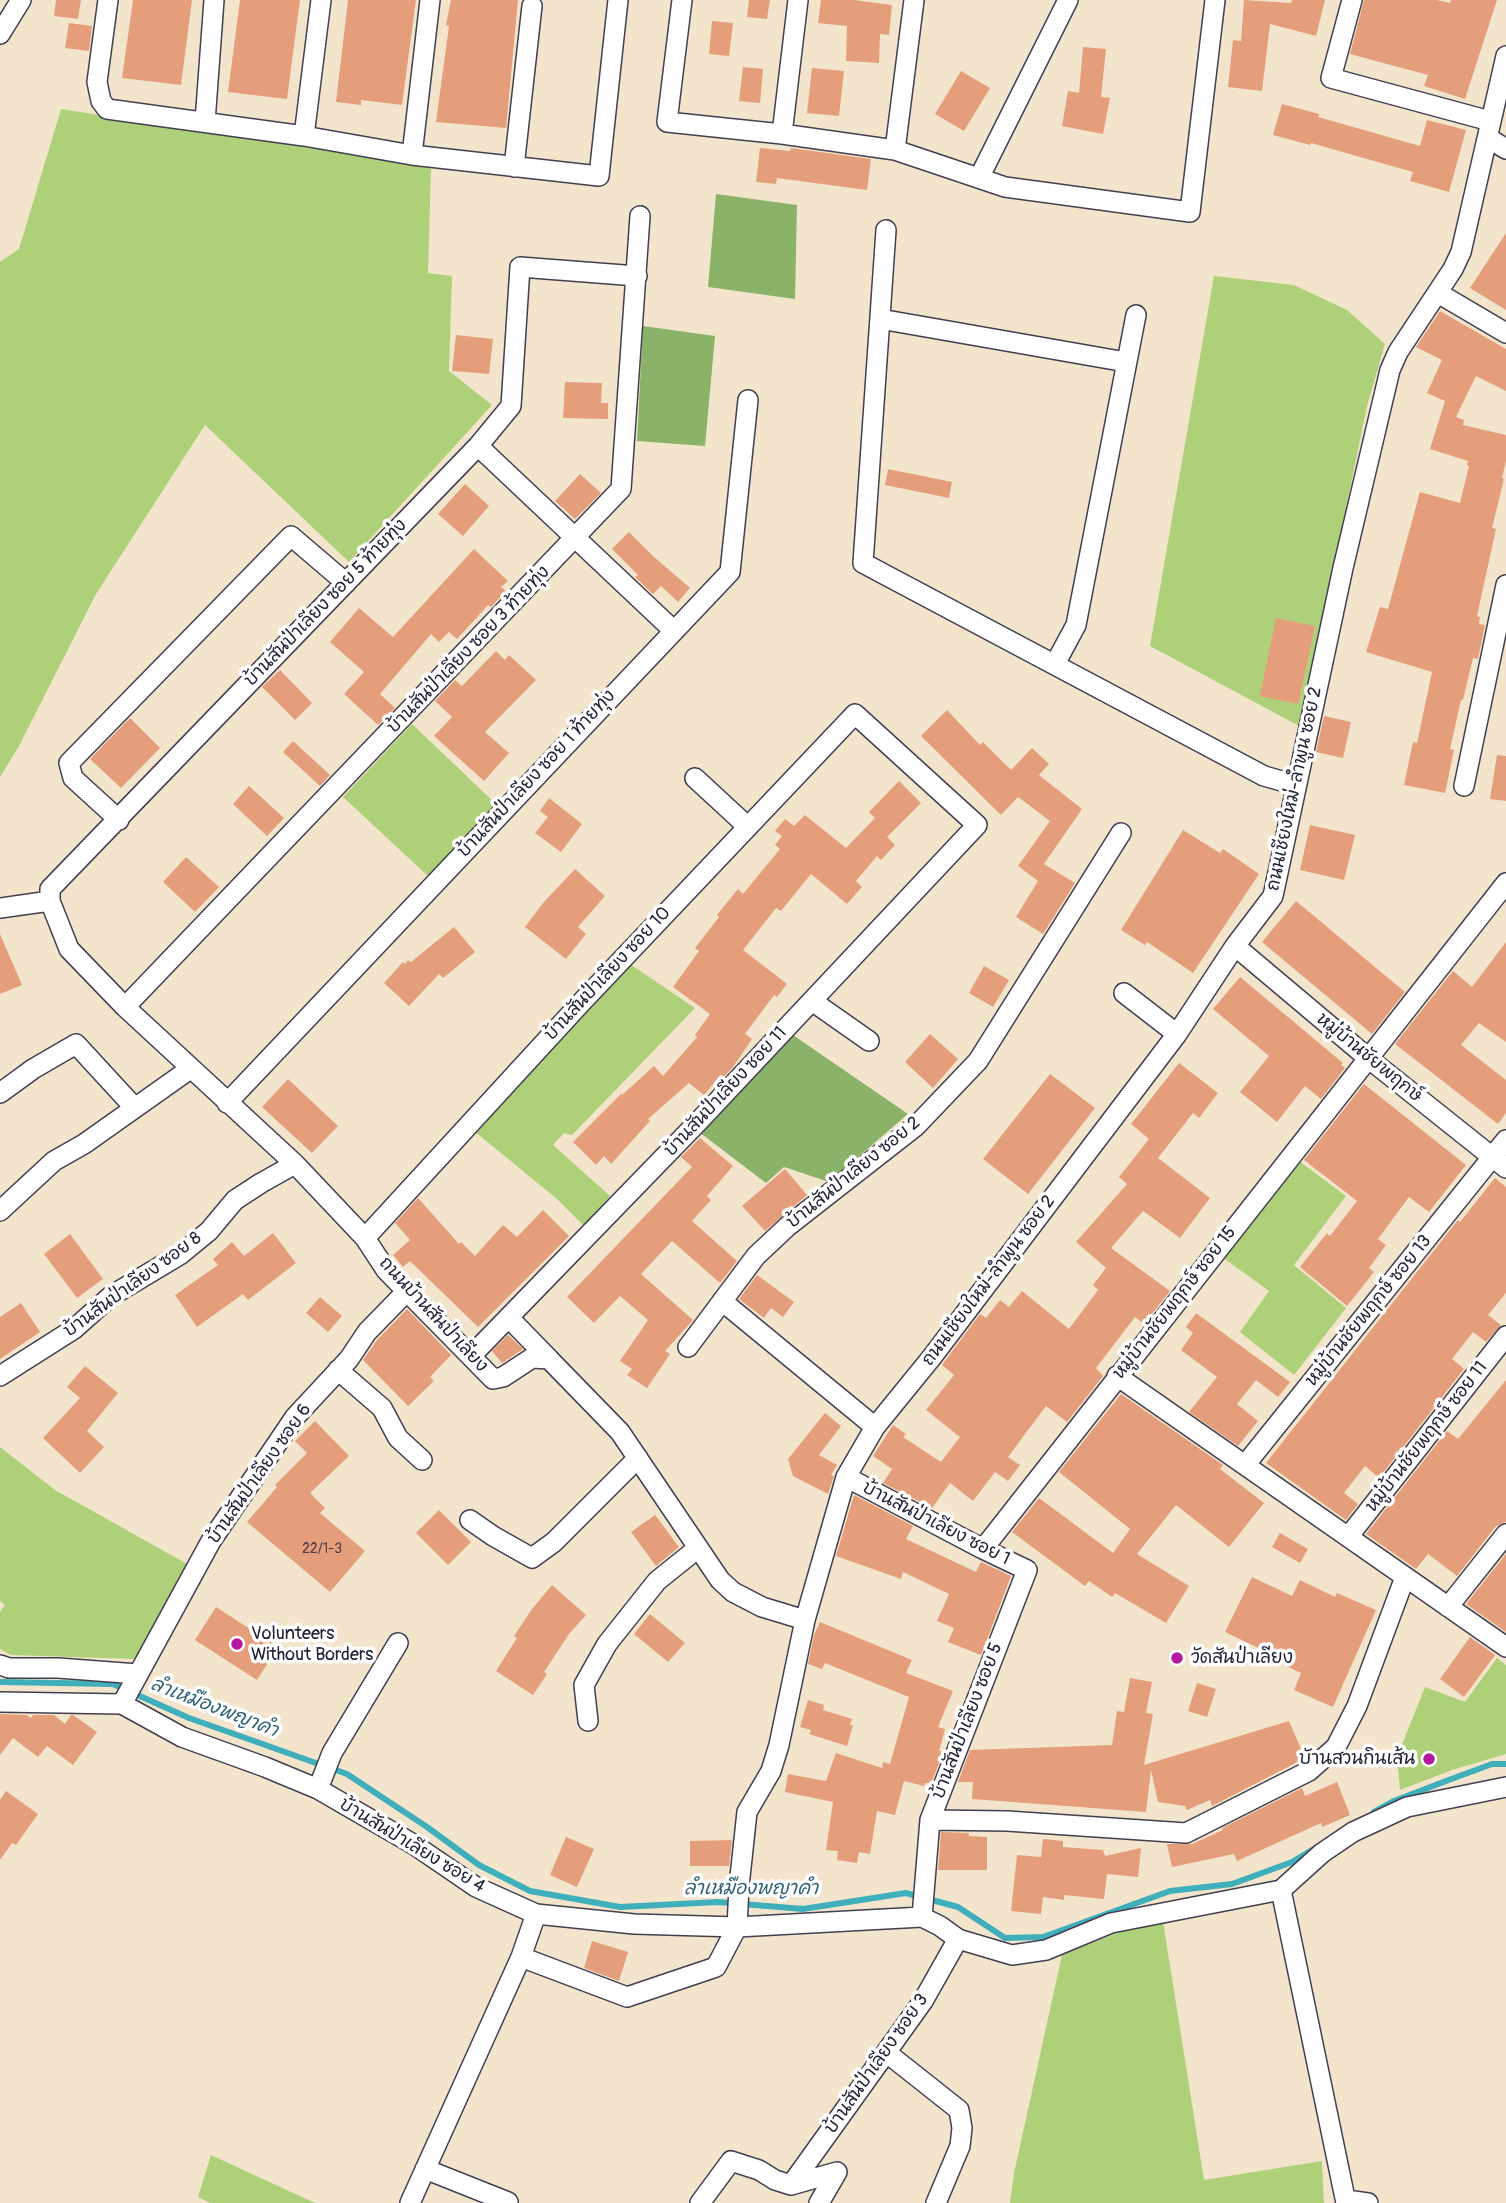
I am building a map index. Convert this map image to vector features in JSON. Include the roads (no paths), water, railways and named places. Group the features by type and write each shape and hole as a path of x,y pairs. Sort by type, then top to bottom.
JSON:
{"street":[{"path":"0,34 21,0"},
{"path":"108,0 97,82 101,101 107,109 304,136 412,155 599,176 618,0"},
{"path":"205,122 215,0"},
{"path":"304,136 321,0"},
{"path":"412,155 430,0"},
{"path":"682,0 667,122 782,134 895,150 1005,187 1190,212 1215,0"},
{"path":"782,134 798,0"},
{"path":"895,150 914,0"},
{"path":"979,178 1068,0"},
{"path":"1352,0 1331,78 1489,130 1506,149"},
{"path":"514,167 532,6"},
{"name":"ถนนเชียงใหม่-ลำพูน ซอย 2","path":"805,1620 846,1477 876,1427 1177,1034 1235,946 1273,896 1343,568 1390,370 1398,352 1438,293 1461,252 1506,56"},
{"name":"บ้านสันป่าเลียง ซอย 3 ท้ายทุ่ง","path":"125,1007 621,489 640,216"},
{"path":"886,230 863,562 1264,776 1296,785"},
{"name":"บ้านสันป่าเลียง ซอย 5 ท้ายทุ่ง","path":"50,901 50,889 478,446 511,406 520,267 637,276"},
{"path":"1438,293 1506,334"},
{"path":"1055,664 1076,625 1136,315"},
{"path":"880,319 1126,362"},
{"name":"บ้านสันป่าเลียง ซอย 1 ท้ายทุ่ง","path":"227,1103 730,572 748,400"},
{"path":"478,446 673,630"},
{"path":"119,820 73,778 69,763 292,536 346,583"},
{"path":"1464,786 1506,585"},
{"name":"บ้านสันป่าเลียง ซอย 10","path":"365,1238 588,995 855,714 978,825"},
{"path":"695,778 748,827"},
{"name":"บ้านสันป่าเลียง ซอย 11","path":"471,1356 978,825"},
{"name":"บ้านสันป่าเลียง ซอย 2","path":"688,1347 756,1256 788,1226 916,1126 978,1061 1121,833"},
{"name":"หมู่บ้านชัยพฤกษ์ ซอย 15","path":"983,1549 1506,883"},
{"path":"0,908 50,901"},
{"name":"ถนนบ้านสันป่าเลียง","path":"50,901 69,949 190,1069 295,1164 365,1238 386,1270 493,1379 532,1358 549,1359"},
{"name":"หมู่บ้านชัยพฤกษ์","path":"1235,946 1368,1058 1499,1162"},
{"path":"1124,993 1177,1034"},
{"path":"812,1001 869,1041"},
{"path":"0,1093 33,1069 76,1044 134,1107"},
{"path":"0,1211 54,1161 83,1144 190,1069"},
{"name":"หมู่บ้านชัยพฤกษ์ ซอย 13","path":"1245,1465 1499,1162 1506,1140"},
{"name":"บ้านสันป่าเลียง ซอย 8","path":"0,1376 74,1329 111,1296 181,1254 209,1231 235,1200 295,1164"},
{"name":"บ้านสันป่าเลียง ซอย 6","path":"130,1691 211,1541 296,1417 349,1359 367,1332 407,1291"},
{"path":"722,1301 876,1427"},
{"path":"509,1318 620,1432 720,1580 733,1592 762,1607 805,1620 779,1745 771,1771 747,1812 737,1921 716,1967 626,1997 521,1957"},
{"name":"หมู่บ้านชัยพฤกษ์ ซอย 11","path":"1348,1537 1506,1336"},
{"path":"338,1370 383,1408 398,1438 422,1460"},
{"path":"1117,1376 1506,1647"},
{"path":"470,1520 532,1558 554,1542 638,1458"},
{"name":"บ้านสันป่าเลียง ซอย 1","path":"846,1477 1027,1570"},
{"path":"1448,1607 1506,1534"},
{"path":"588,1721 584,1685 607,1644 657,1581 698,1548"},
{"name":"บ้านสันป่าเลียง ซอย 5","path":"922,1908 930,1820 1027,1570"},
{"path":"930,1820 1007,1821 1186,1833 1308,1771 1336,1747 1357,1706 1405,1577"},
{"path":"320,1782 332,1753 398,1643"},
{"path":"0,1665 9,1668 58,1668 130,1691"},
{"path":"0,1702 130,1691"},
{"name":"บ้านสันป่าเลียง ซอย 4","path":"130,1691 182,1737 320,1782 476,1887 536,1914 634,1924 737,1921 922,1908"},
{"path":"922,1908 958,1939 1012,1955 1046,1950 1111,1923 1281,1890 1322,1853 1353,1832 1407,1807 1506,1787"},
{"path":"1281,1890 1346,2202 1368,2203"},
{"path":"410,2203 521,1957 536,1914"},
{"name":"บ้านสันป่าเลียง ซอย 3","path":"791,2185 923,2001 958,1939"},
{"path":"887,2053 959,2110 962,2128 960,2146 936,2203"},
{"path":"700,2203 731,2161 791,2185 837,2172 819,2203"},
{"path":"425,2169 508,2202"}],"waterway":[{"name":"ลำเหมืองพญาคำ","path":"0,1682 113,1684 189,1718 347,1774 479,1865 530,1891 620,1907 718,1902 803,1909 906,1893 958,1907 1005,1938 1043,1937 1170,1891 1232,1884 1292,1862 1317,1847"},
{"name":"ลำเหมืองพญาคำ","path":"1374,1812 1394,1801 1492,1764 1506,1764"}],"place":[{"name":"Volunteers Without Borders","path":"237,1644"},
{"name":"วัดสันป่าเลียง","path":"1177,1658"},
{"name":"บัานสวนกินเส้น","path":"1429,1759"}]}
